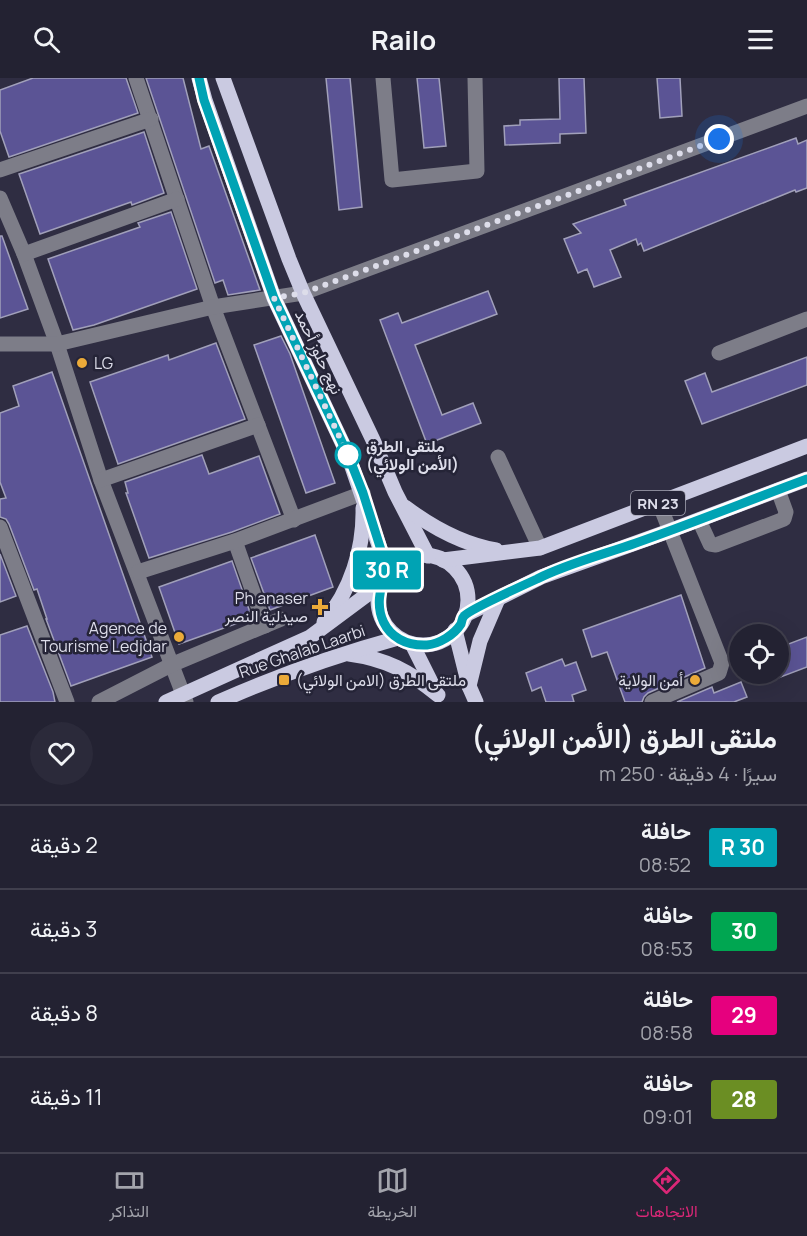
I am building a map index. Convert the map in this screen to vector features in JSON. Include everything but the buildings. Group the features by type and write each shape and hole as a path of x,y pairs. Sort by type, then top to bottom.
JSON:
{"main road":[{"name":"نهج حلوز أحمد","path":"199,78 204,100 274,298 348,455 363,493 384,578"},
{"name":"نهج حلوز أحمد","path":"223,78 303,293 402,504 436,558"},
{"name":"RN 23","path":"436,558 540,548 807,446"},
{"name":"RN 23","path":"465,615 541,577 807,479"},
{"path":"310,638 337,604 347,586 358,556 363,525 363,493"},
{"path":"402,504 441,531 485,548 508,552"},
{"path":"405,641 428,645 443,640 455,630 465,615 466,589 461,578 453,567 436,558 413,556 399,562 384,578 378,600 380,615 387,628 405,641 439,699"},
{"name":"Rue Ghalab Laarbi","path":"166,702 184,698 310,638 384,578"},
{"path":"469,686 480,641 498,599"},
{"path":"455,630 469,686 476,702"},
{"name":"Rue Ghalab Laarbi","path":"218,702 285,673 343,653 405,641"},
{"path":"343,653 370,657 394,665 417,678 439,699"}],"street":[{"path":"136,78 213,307 294,520"},
{"path":"383,78 392,180 477,171 475,78"},
{"path":"0,344 57,344 213,307 303,293 807,106"},
{"path":"0,170 151,119"},
{"path":"24,254 177,199"},
{"path":"2,208 24,254 57,344 101,480 138,572 184,698"},
{"path":"719,353 807,320"},
{"path":"101,480 258,424"},
{"path":"498,457 540,548"},
{"path":"699,520 710,544 717,545 784,519 786,512 778,490"},
{"path":"138,572 235,541 363,493"},
{"path":"652,702 720,673 722,663 659,502"},
{"path":"0,527 67,702"},
{"path":"235,541 265,626"},
{"path":"99,702 171,666 281,619"}],"bus line":[{"path":"199,78 204,100 274,298 348,455 363,493 388,572 380,585 378,600 380,615 387,628 399,638 412,644 428,645 443,640 461,624 465,615 541,577 807,479"}],"place":[{"name":"LG","path":"82,363"},
{"name":"ملتقى الطرق (الأمن الولائي)","path":"348,455"},
{"name":"Ph anaser صيدلية النصر","path":"320,607"},
{"name":"Agence de Tourisme Ledjdar","path":"179,637"},
{"name":"ملتقى الطرق (الامن الولائي)","path":"284,680"},
{"name":"أمن الولاية","path":"695,680"}],"route":[{"path":"348,455 274,298 303,293 719,139"}]}
